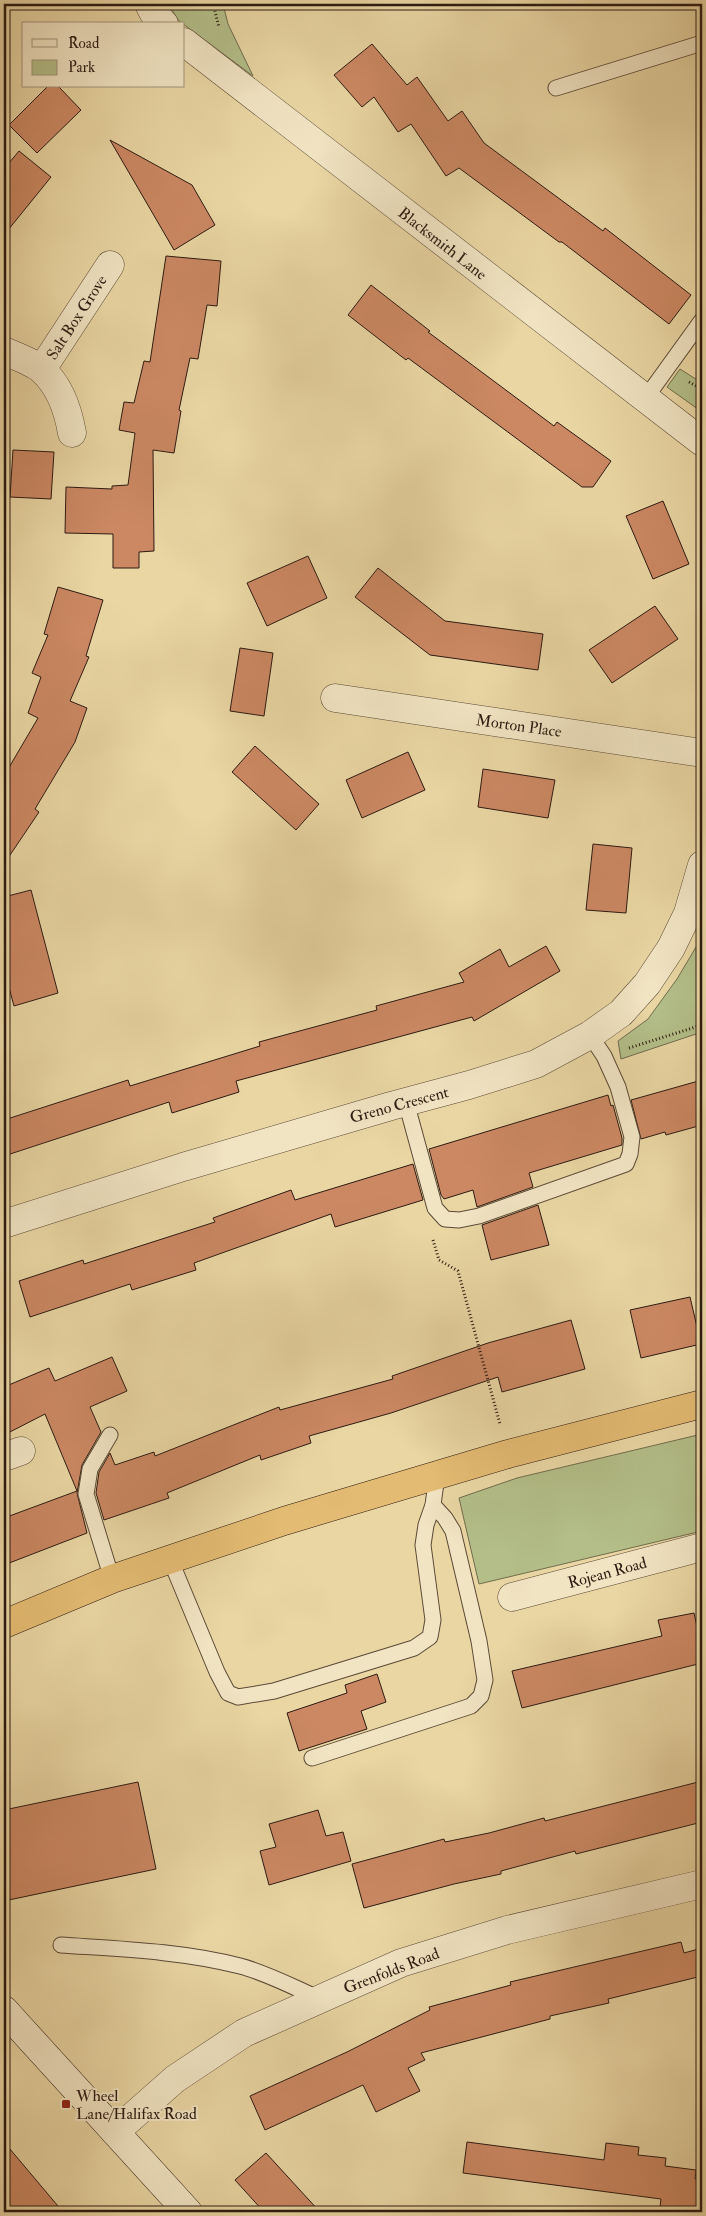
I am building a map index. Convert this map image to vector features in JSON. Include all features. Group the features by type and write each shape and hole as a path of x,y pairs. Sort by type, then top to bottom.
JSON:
{"highway":[{"path":"4,1624 112,1579 284,1521 508,1454 702,1404"}],"street":[{"path":"149,4 162,22"},
{"name":"Blacksmith Lane","path":"185,43 702,442"},
{"name":"Salt Box Grove","path":"42,369 110,265"},
{"name":"Salt Box Grove","path":"4,351 42,369 59,391 68,410 72,433"},
{"name":"Morton Place","path":"335,698 702,753"},
{"name":"Greno Crescent","path":"4,1224 183,1167 469,1085 597,1046 647,984 671,948 688,914 702,866"},
{"name":"Rojean Road","path":"512,1598 702,1547"},
{"name":"Grenfolds Road","path":"115,2132 175,2079 244,2033 318,1998 401,1963 507,1930 702,1884"},
{"path":"4,2010 188,2212"}],"lane":[{"path":"556,88 702,43"},
{"path":"645,399 702,320"},
{"path":"406,1102 434,1208 445,1219 459,1220 479,1216 626,1164 630,1154 632,1138 618,1087 597,1046"},
{"path":"110,1436 90,1469 86,1494 112,1579"},
{"path":"170,1559 217,1672 228,1693 238,1697 274,1691 414,1648 430,1637 433,1620 422,1545 433,1505 437,1475"},
{"path":"312,1758 471,1706 481,1696 485,1680 479,1641 453,1531 445,1518 433,1505"},
{"path":"61,1944 202,1958 241,1966 318,1998"}],"path":[{"path":"597,1046 702,1025"},
{"path":"431,1232 439,1260 458,1271 508,1454"}],"green space":[{"path":"168,4 223,4 228,24 253,76 185,25 185,22 179,21"},
{"path":"680,369 702,383 702,412 667,387"},
{"path":"702,937 702,1032 621,1059 618,1041 648,1019 677,979"},
{"path":"702,1434 702,1531 479,1584 459,1498 517,1478"}],"building":[{"path":"372,44 407,85 417,77 448,121 462,111 484,143 603,231 605,228 691,295 669,324 562,242 559,242 459,168 446,176 411,124 398,132 374,97 362,107 334,75"},
{"path":"46,88 60,88 81,110 37,153 9,125"},
{"path":"110,140 192,185 215,225 174,250"},
{"path":"19,151 51,177 4,235 4,169"},
{"path":"166,256 221,261 217,306 207,305 198,359 190,358 179,410 181,411 174,453 153,450 154,551 139,552 139,568 113,568 113,534 65,533 66,487 112,489 112,486 128,485 135,433 119,430 124,402 134,403 144,361 150,362"},
{"path":"371,285 430,331 428,332 554,426 557,422 611,461 593,487 582,487 408,358 406,360 348,315"},
{"path":"13,450 54,452 51,499 10,497"},
{"path":"663,501 689,564 653,579 626,516"},
{"path":"308,556 327,598 267,626 247,583"},
{"path":"378,568 445,621 543,634 538,670 430,655 355,597"},
{"path":"58,587 103,600 86,656 89,657 70,701 87,708 75,742 35,809 39,812 4,864 4,776 38,718 28,713 41,677 32,673 48,635 44,634"},
{"path":"655,606 678,639 612,683 589,650"},
{"path":"240,648 273,653 264,716 230,711"},
{"path":"255,746 319,804 296,830 232,772"},
{"path":"408,752 425,790 362,818 346,780"},
{"path":"483,769 555,780 548,818 478,807"},
{"path":"593,844 632,848 626,913 586,910"},
{"path":"31,890 58,993 14,1006 4,969 4,897"},
{"path":"546,946 560,971 474,1021 472,1017 236,1081 239,1092 172,1113 169,1102 4,1156 4,1120 128,1080 130,1086 260,1046 259,1042 377,1010 376,1006 464,982 459,973 500,949 509,967"},
{"path":"702,1080 702,1125 666,1135 665,1132 641,1139 631,1100"},
{"path":"608,1095 611,1106 613,1105 622,1138 622,1145 529,1173 533,1187 477,1207 473,1190 444,1199 441,1195 429,1149"},
{"path":"413,1164 423,1200 335,1227 331,1214 194,1263 196,1270 132,1290 130,1284 30,1317 19,1281 83,1260 84,1264 215,1222 213,1218 291,1190 295,1200"},
{"path":"538,1205 549,1245 491,1260 482,1225"},
{"path":"690,1297 701,1344 641,1358 630,1310"},
{"path":"571,1320 585,1369 502,1392 498,1377 391,1413 309,1436 311,1443 261,1460 260,1455 167,1493 169,1498 104,1520 96,1493 99,1472 110,1453 115,1465 154,1452 155,1456 279,1407 280,1410 393,1379 392,1376 488,1343"},
{"path":"112,1357 127,1391 90,1407 101,1432 82,1465 77,1493 87,1533 4,1565 4,1518 77,1491 45,1414 4,1435 4,1387 49,1368 55,1381"},
{"path":"694,1613 702,1649 702,1663 522,1708 512,1671 662,1636 658,1620"},
{"path":"377,1674 386,1702 361,1711 367,1729 299,1751 287,1713 347,1693 345,1685"},
{"path":"702,1781 702,1822 576,1854 575,1851 501,1871 501,1874 454,1884 364,1908 352,1864 444,1839 445,1842 489,1833 544,1818 545,1821"},
{"path":"138,1782 156,1869 4,1901 4,1810"},
{"path":"318,1810 326,1836 343,1832 351,1861 269,1885 260,1851 276,1847 269,1824"},
{"path":"681,1942 684,1953 702,1948 702,1976 608,1999 609,2003 550,2016 550,2019 421,2053 425,2060 408,2068 420,2091 376,2112 363,2085 265,2130 250,2096 347,2052 430,2010 429,2007 511,1985 510,1982"},
{"path":"4,2142 63,2212 4,2212"},
{"path":"467,2142 604,2160 606,2143 639,2147 638,2155 666,2158 665,2166 696,2170 695,2179 702,2180 702,2212 660,2207 661,2199 463,2173"},
{"path":"266,2153 320,2212 264,2212 235,2180"}],"place":[{"name":"Wheel Lane/Halifax Road","path":"66,2104"}]}
